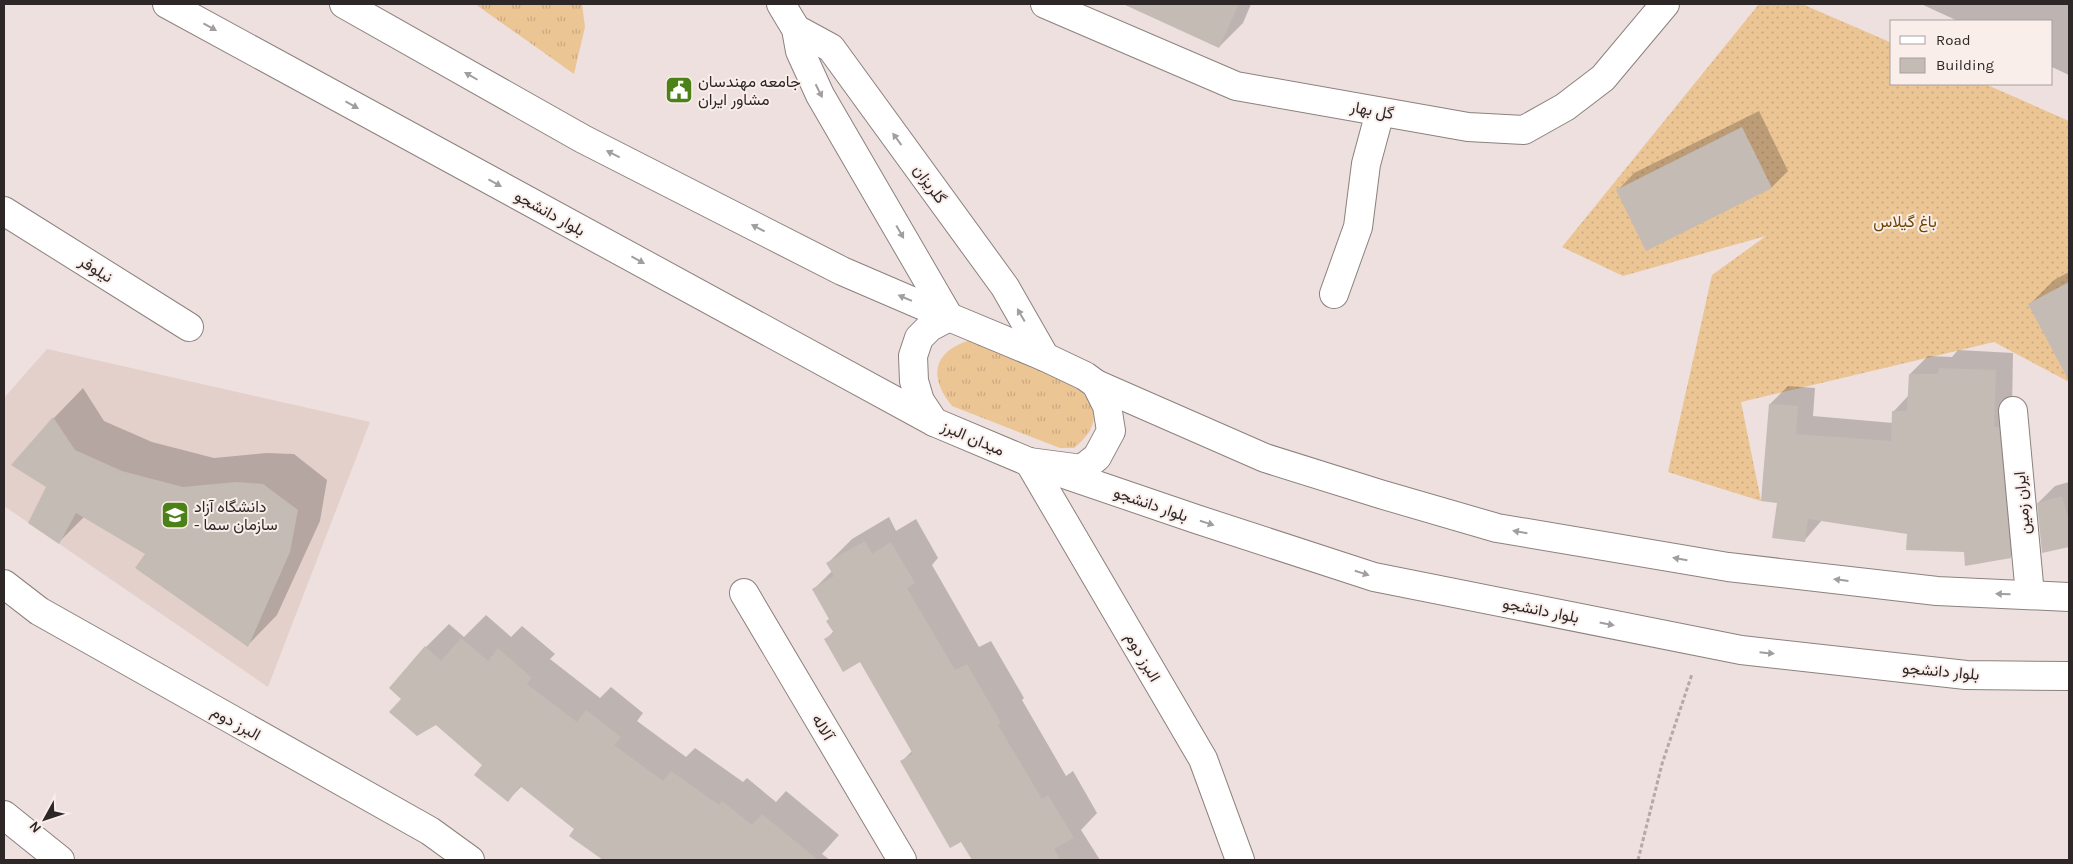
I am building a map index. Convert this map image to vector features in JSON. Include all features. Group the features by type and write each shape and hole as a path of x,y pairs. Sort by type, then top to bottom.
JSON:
{"main road":[{"name":"بلوار دانشجو","path":"167,4 934,422"},
{"path":"344,4 583,139 842,271 1045,357 1085,376 1096,384 1265,458 1497,528 1728,567 1937,591 2069,597"},
{"path":"781,4 796,29 800,51 820,95 949,317"},
{"name":"گل بهار","path":"1045,4 1236,86 1468,127 1524,130 1565,107 1603,78 1665,4"},
{"name":"گلریزان","path":"796,29 831,48 1004,287 1045,357"},
{"path":"1334,294 1358,227 1366,164 1380,112"},
{"name":"نیلوفر","path":"4,211 189,327"},
{"name":"میدان البرز","path":"949,317 930,327 919,338 913,356 914,381 920,401 934,422 1029,462 1082,469 1097,457 1111,431 1107,406 1096,384"},
{"name":"ایران زمین","path":"2013,412 2030,595"},
{"name":"بلوار دانشجو","path":"1029,462 1374,577 1741,650 1966,675 2069,676"},
{"name":"البرز دوم","path":"1029,462 1203,759 1240,860"},
{"name":"البرز دوم","path":"4,584 39,611 430,831 470,860"},
{"name":"آلاله","path":"744,593 902,860"},
{"path":"4,815 60,860"}],"path":[{"path":"1638,860 1662,764 1703,643"}],"shaded area":[{"name":"دانشگاه آزاد - سازمان سما","path":"47,349 370,422 268,687 4,506 4,398"}],"green space":[{"path":"475,4 582,4 585,27 574,74"},
{"name":"باغ گیلاس","path":"1759,4 1802,4 1890,42 1890,85 1987,85 2069,121 2069,382 1994,342 1741,402 1761,501 1668,472 1712,275 1766,236 1623,276 1562,247"},
{"path":"987,337 1081,391 1088,399 1094,414 1091,428 1074,448 1060,448 952,406 943,392 938,379 938,368 941,359 959,344"}],"building":[{"path":"1123,4 1239,4 1219,48"},
{"path":"1742,127 1772,188 1646,251 1616,190"},
{"path":"2069,282 2069,381 2028,304"},
{"path":"1939,368 1996,370 1994,427 1999,427 2011,558 1965,566 1964,552 1906,550 1907,534 1808,519 1805,542 1772,538 1777,503 1761,501 1769,404 1798,406 1796,434 1891,441 1892,411 1907,411 1909,374 1938,374"},
{"path":"53,417 75,450 122,471 183,487 236,482 263,484 298,510 290,552 248,647 135,568 145,554 76,513 59,544 28,523 46,487 11,465"},
{"path":"2062,496 2069,520 2069,547 2042,553 2037,503"},
{"path":"865,541 872,554 891,542 915,583 907,588 955,670 967,664 1001,723 998,725 1042,799 1048,795 1074,838 1054,849 1061,860 972,860 961,842 950,848 900,761 913,754 860,662 843,672 824,639 834,633 826,621 829,619 812,589 834,576 826,563"},
{"path":"461,638 488,661 498,648 532,678 527,684 577,722 586,710 621,737 614,745 663,781 671,771 719,805 722,801 752,825 762,814 818,860 603,860 569,836 574,829 520,786 508,802 474,775 482,765 436,725 417,736 389,712 401,699 389,688 425,646 441,661"}],"place":[{"name":"جامعه مهندسان مشاور ایران","path":"679,90"},
{"name":"دانشگاه آزاد - سازمان سما","path":"175,515"}]}
